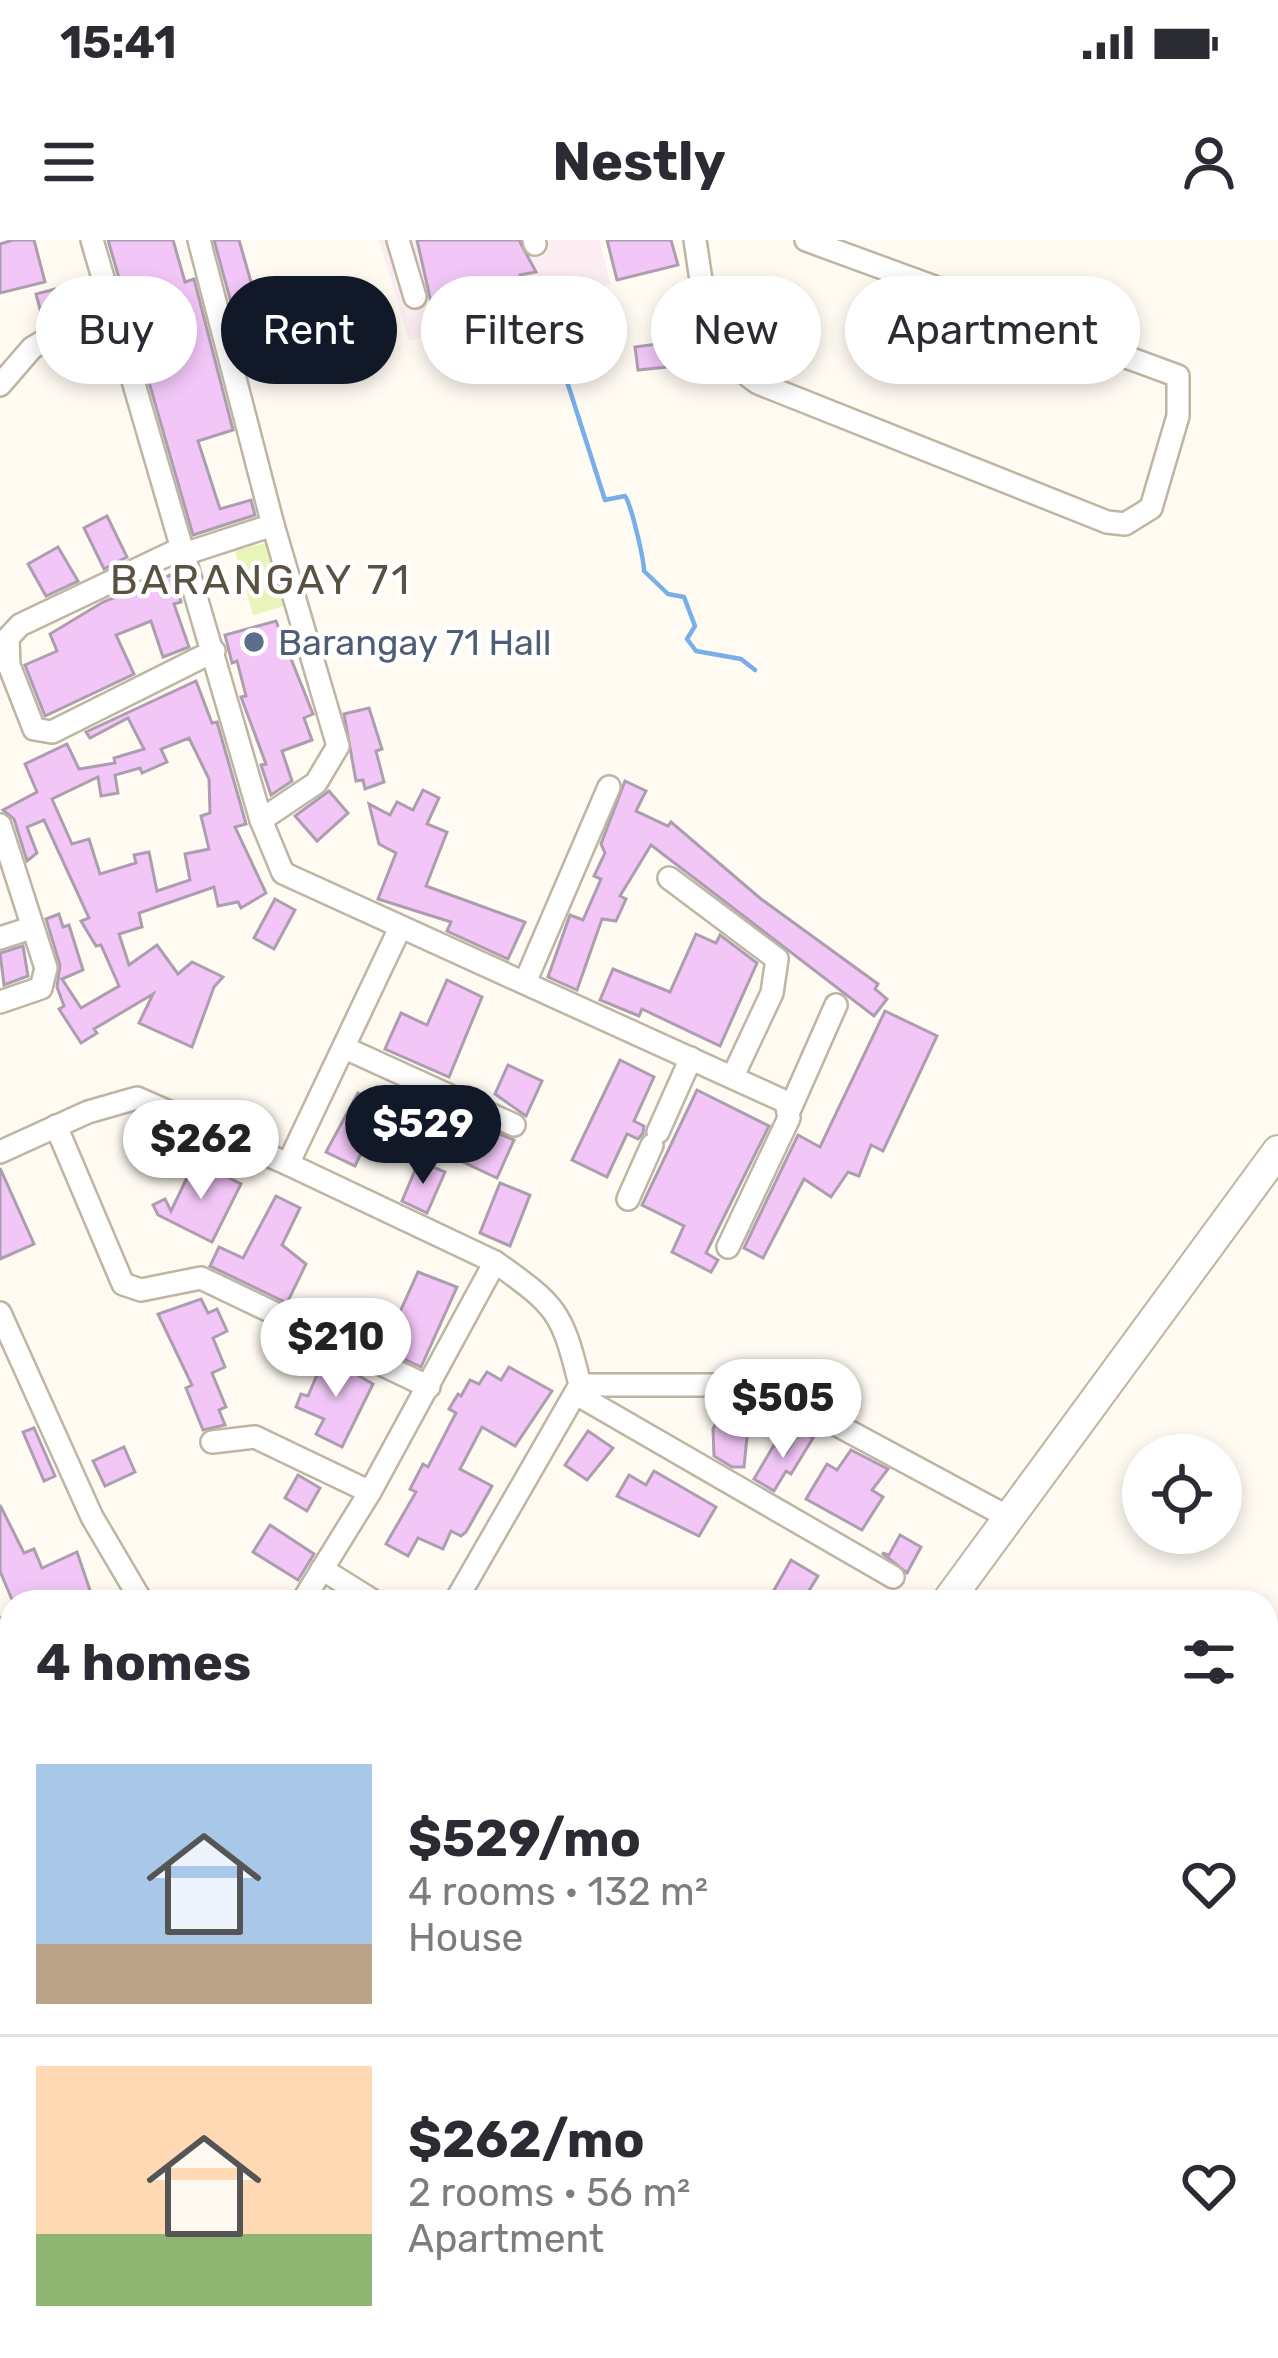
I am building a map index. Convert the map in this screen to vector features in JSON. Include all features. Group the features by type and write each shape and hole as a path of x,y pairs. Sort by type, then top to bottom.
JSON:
{"highway":[{"path":"955,1590 1278,1151"}],"street":[{"path":"92,240 261,820 283,873 733,1076 790,1109"},
{"path":"199,240 273,525 338,746 316,783 261,820"},
{"path":"398,240 415,297"},
{"path":"695,240 715,336 729,364 758,383 1107,522 1125,524 1151,508 1178,416 1178,376 806,240"},
{"path":"0,385 36,346"},
{"path":"214,651 79,721 43,732 34,729 23,708 9,665 7,629 133,567 273,525"},
{"path":"526,980 609,787"},
{"path":"0,825 7,875 31,928 46,982 32,993 0,1002"},
{"path":"669,878 777,959 772,993 733,1076"},
{"path":"0,938 31,928"},
{"path":"289,1164 400,928"},
{"path":"728,1247 836,1005"},
{"path":"345,1048 514,1125"},
{"path":"628,1198 692,1058"},
{"path":"0,1152 56,1126 137,1098 289,1164 495,1262 558,1314 579,1390 892,1576"},
{"path":"56,1126 123,1284 140,1290 201,1278 429,1387"},
{"path":"309,1590 370,1492 495,1262"},
{"path":"0,1313 92,1517 135,1590"},
{"path":"579,1390 763,1385 1006,1516"},
{"path":"462,1590 579,1390"},
{"path":"212,1442 255,1437 370,1492"},
{"path":"322,1569 356,1590"}],"shaded area":[{"path":"379,240 599,240 609,276 421,276 421,338 409,341 397,301 397,276 390,276"}],"green space":[{"path":"265,543 284,606 253,615 235,551"}],"building":[{"path":"34,240 43,276 36,276 36,284 0,293 0,244"},
{"path":"108,240 173,240 183,276 118,276"},
{"path":"214,240 239,240 249,276 224,276"},
{"path":"417,240 519,240 536,272 520,276 425,276"},
{"path":"607,240 671,240 678,265 616,276"},
{"path":"197,291 233,430 198,441 220,509 251,500 255,515 193,535 149,384 197,384"},
{"path":"651,345 651,369 638,370 635,347"},
{"path":"107,516 127,557 104,569 84,528"},
{"path":"58,547 78,581 46,596 28,564"},
{"path":"173,574 181,602 174,604 189,647 163,657 151,621 116,635 134,674 45,716 25,665 57,651 50,634 103,602"},
{"path":"276,621 313,714 304,718 312,740 282,751 292,781 271,795 261,765 266,764 241,697 246,696 237,661 232,663 225,635"},
{"path":"196,681 212,723 217,722 246,824 235,827 266,893 241,908 238,902 218,906 214,887 139,913 142,927 119,934 129,965 157,945 178,974 192,962 223,977 214,987 192,1047 139,1023 153,994 94,1029 97,1033 81,1043 59,1009 64,1006 57,987 60,965 46,919 59,914 63,927 69,925 83,970 62,979 81,1008 119,986 101,945 96,946 81,921 89,918 44,820 27,827 37,853 27,861 14,819 3,810 37,792 25,764 67,744 79,769 115,763 114,758 144,749 128,718 90,738 86,732","holes":["189,738 209,779 210,813 201,816 209,849 185,854 190,880 157,891 149,852 134,855 136,863 100,874 89,839 72,844 52,799 98,777 101,796 118,793 115,775 140,768 142,773 167,762 161,749"]},
{"path":"369,708 382,749 376,751 384,782 365,789 363,780 356,781 344,714"},
{"path":"625,781 646,791 636,811 668,826 671,822 761,899 878,984 875,989 887,999 874,1016 651,845 620,896 626,899 616,921 602,919 577,990 548,977 570,915 583,920 601,879 594,876 605,853 601,844"},
{"path":"423,790 439,798 427,824 447,832 426,886 525,922 508,959 447,931 451,922 378,899 396,853 379,844 369,804 390,815 397,802 413,810"},
{"path":"329,791 348,813 317,841 295,816"},
{"path":"275,899 295,910 274,949 254,938"},
{"path":"696,934 716,943 720,935 757,963 720,1046 642,1009 639,1016 600,1000 613,969 670,992"},
{"path":"23,946 28,976 4,985 0,953"},
{"path":"447,980 482,997 449,1077 385,1049 401,1013 427,1025"},
{"path":"885,1011 937,1036 883,1151 871,1145 859,1176 848,1172 831,1197 804,1179 763,1258 744,1248 798,1135 820,1147"},
{"path":"620,1060 654,1077 634,1121 644,1126 643,1133 638,1139 627,1134 607,1177 572,1160"},
{"path":"508,1065 542,1081 526,1116 495,1094"},
{"path":"697,1090 769,1126 706,1253 718,1260 711,1272 672,1252 684,1226 642,1205"},
{"path":"358,1093 392,1108 405,1095 429,1106 411,1145 373,1128 355,1166 326,1152"},
{"path":"461,1118 514,1140 497,1178 459,1160 470,1136 456,1130"},
{"path":"195,1161 241,1184 212,1242 158,1215 153,1205 165,1199 171,1211"},
{"path":"419,1161 445,1172 427,1213 402,1201"},
{"path":"0,1168 34,1244 0,1259"},
{"path":"500,1183 530,1195 510,1246 480,1233"},
{"path":"276,1196 300,1208 282,1245 306,1264 287,1303 210,1266 219,1247 243,1258"},
{"path":"418,1272 457,1287 421,1367 369,1342 385,1307 399,1314"},
{"path":"201,1299 208,1313 217,1309 227,1331 213,1338 225,1367 212,1373 226,1407 219,1410 225,1425 203,1430 186,1388 192,1385 158,1314"},
{"path":"325,1356 373,1384 342,1447 316,1434 324,1419 296,1407 301,1394 308,1396"},
{"path":"509,1367 552,1391 515,1446 482,1427 460,1469 492,1486 466,1532 461,1536 451,1531 443,1549 418,1538 408,1556 386,1544 416,1492 410,1489 423,1464 428,1467 456,1413 449,1409 458,1394 470,1380 479,1384 487,1372 501,1380"},
{"path":"747,1403 761,1417 747,1437 744,1467 732,1467 714,1456 713,1429 719,1417 732,1422"},
{"path":"34,1428 55,1476 44,1481 23,1432"},
{"path":"800,1430 813,1438 791,1474 786,1471 774,1491 754,1479 774,1445 786,1453"},
{"path":"588,1431 613,1448 587,1480 565,1465"},
{"path":"124,1447 135,1472 105,1486 93,1461"},
{"path":"851,1450 888,1469 872,1490 883,1497 862,1530 806,1499 827,1464 837,1470"},
{"path":"654,1471 716,1507 699,1536 617,1496 629,1475 646,1485"},
{"path":"298,1475 320,1488 307,1511 285,1498"},
{"path":"0,1505 24,1553 34,1549 42,1568 77,1552 90,1590 8,1590 0,1571"},
{"path":"270,1525 314,1554 298,1580 253,1552"},
{"path":"900,1535 921,1547 907,1573 882,1553 889,1555"},
{"path":"791,1560 818,1576 809,1590 774,1590"}],"waterway":[{"path":"568,384 605,500 625,496 644,571 668,594 684,597 695,626 687,639 696,651 741,659 755,670"}],"place":[{"name":"Barangay 71 Hall","path":"254,642"}],"district":[{"name":"BARANGAY 71","path":"261,579"}]}
